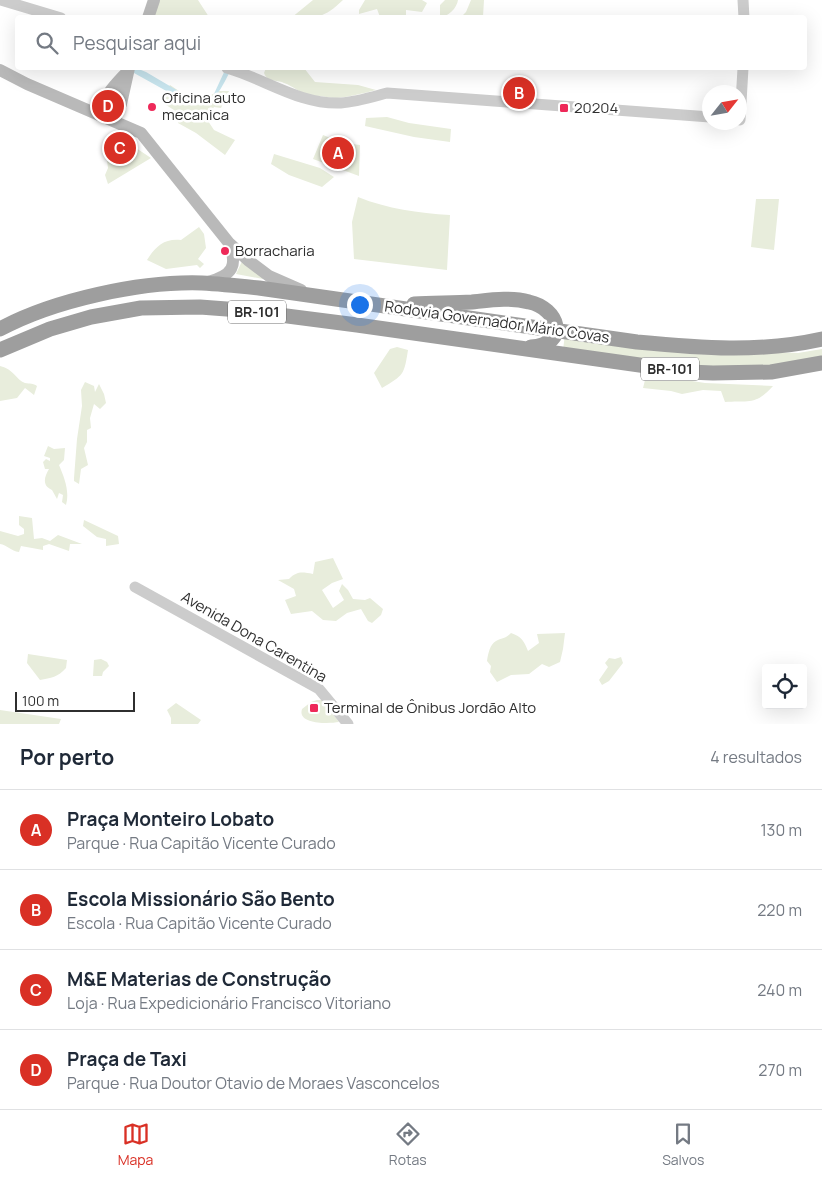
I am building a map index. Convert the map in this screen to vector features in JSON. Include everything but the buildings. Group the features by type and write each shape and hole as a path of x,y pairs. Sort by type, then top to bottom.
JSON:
{"highway":[{"name":"Rodovia Governador Mário Covas","path":"0,329 33,314 76,300 146,287 202,283 259,288 636,342 696,348 756,349 822,339"},
{"path":"396,308 424,303 519,300 542,306 561,331 557,346 562,354"},
{"name":"Rodovia Governador Mário Covas","path":"0,350 23,339 72,322 141,308 177,306 240,310 689,372 780,371 822,363"},
{"path":"518,348 547,344 561,331"}],"main road":[{"path":"149,15 154,0"},
{"path":"0,70 141,133"},
{"path":"106,117 120,108 118,89 128,70"},
{"path":"69,102 88,102 118,89"},
{"path":"118,89 127,113 141,133 229,243 268,276 316,297"},
{"path":"202,283 221,278 230,270 234,260 229,243"}],"street":[{"path":"1,0 51,15"},
{"path":"744,0 744,15"},
{"path":"234,70 280,90 317,101 341,102 387,94 581,106 702,116"},
{"path":"742,85 743,70"},
{"name":"Avenida Dona Carentina","path":"135,587 319,689 348,724"}],"green space":[{"path":"152,0 198,0 208,15 147,15"},
{"path":"313,0 343,0 322,15 295,15"},
{"path":"365,0 422,0 427,3 422,12 406,10 406,15 379,15 377,9 359,14 359,10"},
{"path":"445,0 458,0 452,12 446,15 440,15 440,5"},
{"path":"471,0 484,0 483,15 463,15"},
{"path":"265,70 306,70 315,82 358,85 376,90 352,96 333,98 309,97 287,84 270,80 264,73"},
{"path":"170,85 185,95 199,101 219,91 229,91 221,108 214,107 206,118 214,130 235,140 225,155 196,133 178,123 177,112 163,103 166,90"},
{"path":"387,117 409,123 451,129 450,142 414,137 365,126 366,118"},
{"path":"323,135 343,143 360,145 359,176 313,159"},
{"path":"133,146 151,158 108,184 105,175 108,168 106,153 110,155 112,152 123,156"},
{"path":"274,154 320,168 334,177 322,187 289,175 271,164"},
{"path":"358,197 403,210 450,215 447,270 354,259 352,222"},
{"path":"756,199 779,199 774,250 751,247"},
{"path":"199,227 204,234 206,248 198,259 204,264 200,268 197,265 166,269 147,260 161,244 170,240 181,240"},
{"path":"243,259 264,275 263,279 236,274"},
{"path":"565,334 770,352 798,353 822,349 822,359 784,366 719,369 563,350"},
{"path":"397,347 408,350 404,370 399,377 382,388 374,373 390,349"},
{"path":"0,366 5,367 22,382 37,386 34,395 25,388 17,398 0,401"},
{"path":"646,376 705,383 773,386 761,397 751,401 725,402 721,391 703,390 682,394 643,388"},
{"path":"85,382 94,386 95,392 99,384 106,403 100,409 94,404 90,418 91,428 87,430 87,442 84,448 88,465 81,469 79,484 74,481 74,478 82,406 81,390"},
{"path":"48,446 54,449 65,448 64,460 59,465 67,489 66,505 62,502 63,495 59,493 57,499 52,490 45,484 45,478 49,469 45,469 43,462 46,459 50,461 50,458 44,456"},
{"path":"19,516 32,518 34,539 42,538 50,541 58,535 82,544 70,544 69,551 49,544 43,546 43,550 21,546 19,552 0,544 0,531 18,536 24,534 24,529 19,525"},
{"path":"84,520 118,536 119,544 106,546 106,539 97,537 83,526"},
{"path":"333,558 343,579 332,583 322,590 333,608 344,600 339,591 342,584 353,599 365,600 370,598 383,609 381,615 372,623 368,621 361,609 347,613 336,621 323,620 312,611 291,614 285,600 296,596 294,589 278,580 289,579 300,573 313,574 315,562"},
{"path":"511,633 522,640 528,651 539,643 537,634 565,633 560,662 549,667 542,664 529,674 511,675 497,682 490,672 491,666 487,661 489,652 494,642 507,637"},
{"path":"28,654 67,660 66,668 54,677 40,680 27,663"},
{"path":"621,657 623,663 609,681 602,685 599,680 608,667 605,663 609,658"},
{"path":"101,659 107,662 109,666 102,676 93,676 94,660"},
{"name":"Terminal de Ônibus Jordão Alto","path":"317,700 322,700 339,722 321,723 304,718 302,709"},
{"path":"176,703 201,720 198,724 171,724 171,718 167,710"},
{"path":"0,710 61,719 59,724 0,724"}],"water":[{"path":"129,70 146,72 199,101 213,96 225,70 231,70 211,100 205,103 188,103"}],"place":[{"name":"Escola Missionário São Bento","path":"519,93"},
{"name":"Praça de Taxi","path":"108,106"},
{"name":"Oficina auto mecanica","path":"152,107"},
{"name":"20204","path":"564,108"},
{"name":"M&E Materias de Construção","path":"120,148"},
{"name":"Praça Monteiro Lobato","path":"338,153"},
{"name":"Borracharia","path":"225,251"},
{"name":"Terminal de Ônibus Jordão Alto","path":"314,708"}]}
